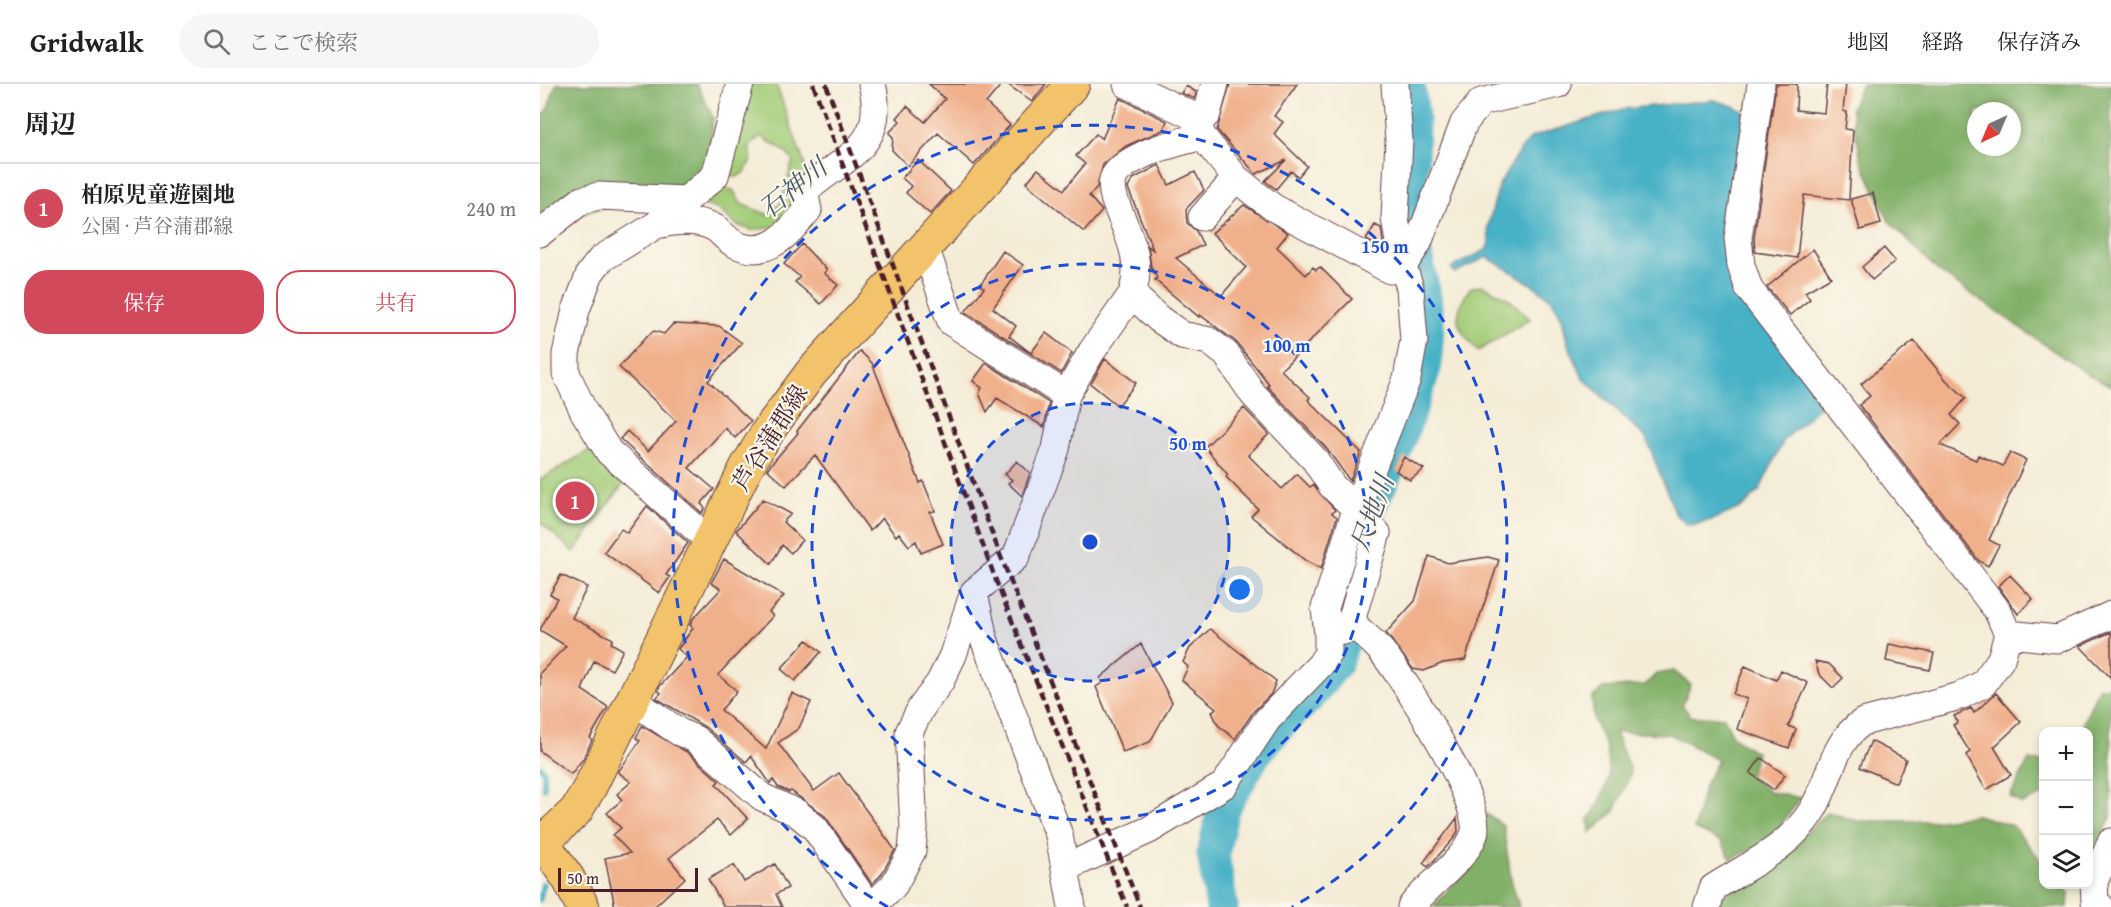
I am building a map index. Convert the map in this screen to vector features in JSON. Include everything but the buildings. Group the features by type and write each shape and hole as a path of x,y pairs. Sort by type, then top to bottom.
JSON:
{"main road":[{"name":"芦谷蒲郡線","path":"583,907 568,878 541,842 576,812 605,760 746,468 786,406 811,373 1073,84"}],"street":[{"path":"710,541 609,452 584,412 566,373 566,354 576,309 590,273 602,259 672,211 715,176 740,84"},
{"path":"672,211 676,220 713,228 731,242 745,249 756,250 783,239 806,201 863,145 877,115 872,84"},
{"path":"1127,84 1191,115 1236,178 1274,208 1390,270 1409,255 1464,123 1481,102 1558,84"},
{"path":"632,700 679,732 695,739 762,797 797,813 815,828 870,907 894,885 912,850 914,828 909,732 921,708 940,682 953,655 974,592 1016,557 1056,449 1066,395 1092,351 1132,294 1137,262 1130,235 1112,191 1114,177 1123,167 1148,152 1200,130 1208,114 1215,84"},
{"path":"1361,517 1407,379 1414,340 1409,255 1395,218 1399,141 1395,84"},
{"path":"1707,907 1713,888 1769,856 1813,809 1838,750 1849,731 1863,722 1960,696 1983,684 2001,659 2008,634 1997,609 1749,289 1741,265 1738,238 1761,84"},
{"path":"1202,217 1236,178"},
{"path":"540,233 582,200 599,196 672,211"},
{"path":"925,247 951,322 1066,395"},
{"path":"1067,867 1149,830 1162,820 1224,785 1262,726 1320,665 1352,618 1377,533 1332,486 1315,460 1253,393 1226,354 1209,341 1182,335 1159,319 1132,294"},
{"path":"974,592 984,639 1059,835 1067,867 1072,907"},
{"path":"2008,634 2058,639 2111,615"},
{"path":"1342,631 1383,653 1411,694 1457,774 1476,820 1475,832 1468,846 1411,907"},
{"path":"2101,907 2095,901 2094,882 2111,842"}],"green space":[{"path":"556,84 697,84 713,118 709,169 682,189 658,191 540,226 540,121 548,108"},
{"path":"748,84 776,84 809,177 776,227 752,230 737,225 719,210 695,201 708,192 722,189 733,190 741,204 769,215 781,203 793,160 783,150 760,136 749,147 752,158 745,172 737,177 725,174"},
{"path":"1862,84 2111,84 2111,386 2086,373 1938,271 1889,221 1861,160 1851,108"},
{"path":"1482,285 1508,298 1530,319 1478,351 1460,328 1458,314 1470,288"},
{"path":"603,442 632,472 574,552 540,522 540,480"},
{"path":"1674,671 1691,685 1682,705 1691,717 1724,717 1733,737 1757,753 1749,776 1770,792 1801,798 1767,843 1731,859 1721,841 1694,829 1704,787 1718,760 1670,734 1615,732 1631,773 1615,811 1590,833 1589,819 1600,802 1609,776 1606,747 1594,720 1592,698 1603,688 1645,685 1656,674"},
{"path":"2099,687 2111,687 2111,817 2093,855 2093,727 2081,727"},
{"path":"2029,760 2039,761 2039,797 2022,804 2010,797"},
{"path":"1827,812 1858,821 1934,821 1977,815 2013,826 2039,858 2039,889 2066,889 2069,893 2068,907 1715,907 1717,901 1797,841"},
{"path":"1486,814 1503,825 1511,879 1519,907 1433,907 1455,882 1481,843"}],"water":[{"path":"1714,100 1745,112 1729,233 1823,403 1784,440 1759,491 1744,506 1715,519 1693,525 1686,524 1676,515 1646,438 1583,378 1567,342 1562,318 1552,300 1533,285 1487,257 1454,273 1451,268 1486,250 1489,243 1488,226 1499,185 1520,150 1532,137 1623,109"}],"waterway":[{"name":"尺地川","path":"1222,907 1213,854 1223,809 1255,754 1286,718 1310,696 1336,663 1342,645 1339,623 1346,582 1372,503 1392,461 1425,368 1428,327 1425,297 1406,208 1412,165 1413,117 1409,84"},
{"name":"石神川","path":"540,766 544,771 544,788"},
{"name":"石神川","path":"540,900 543,884"}],"railway":[{"path":"813,84 998,586 1127,907"},
{"path":"826,84 999,552 1140,907"}],"place":[{"name":"柏原児童遊園地","path":"575,501"}]}
